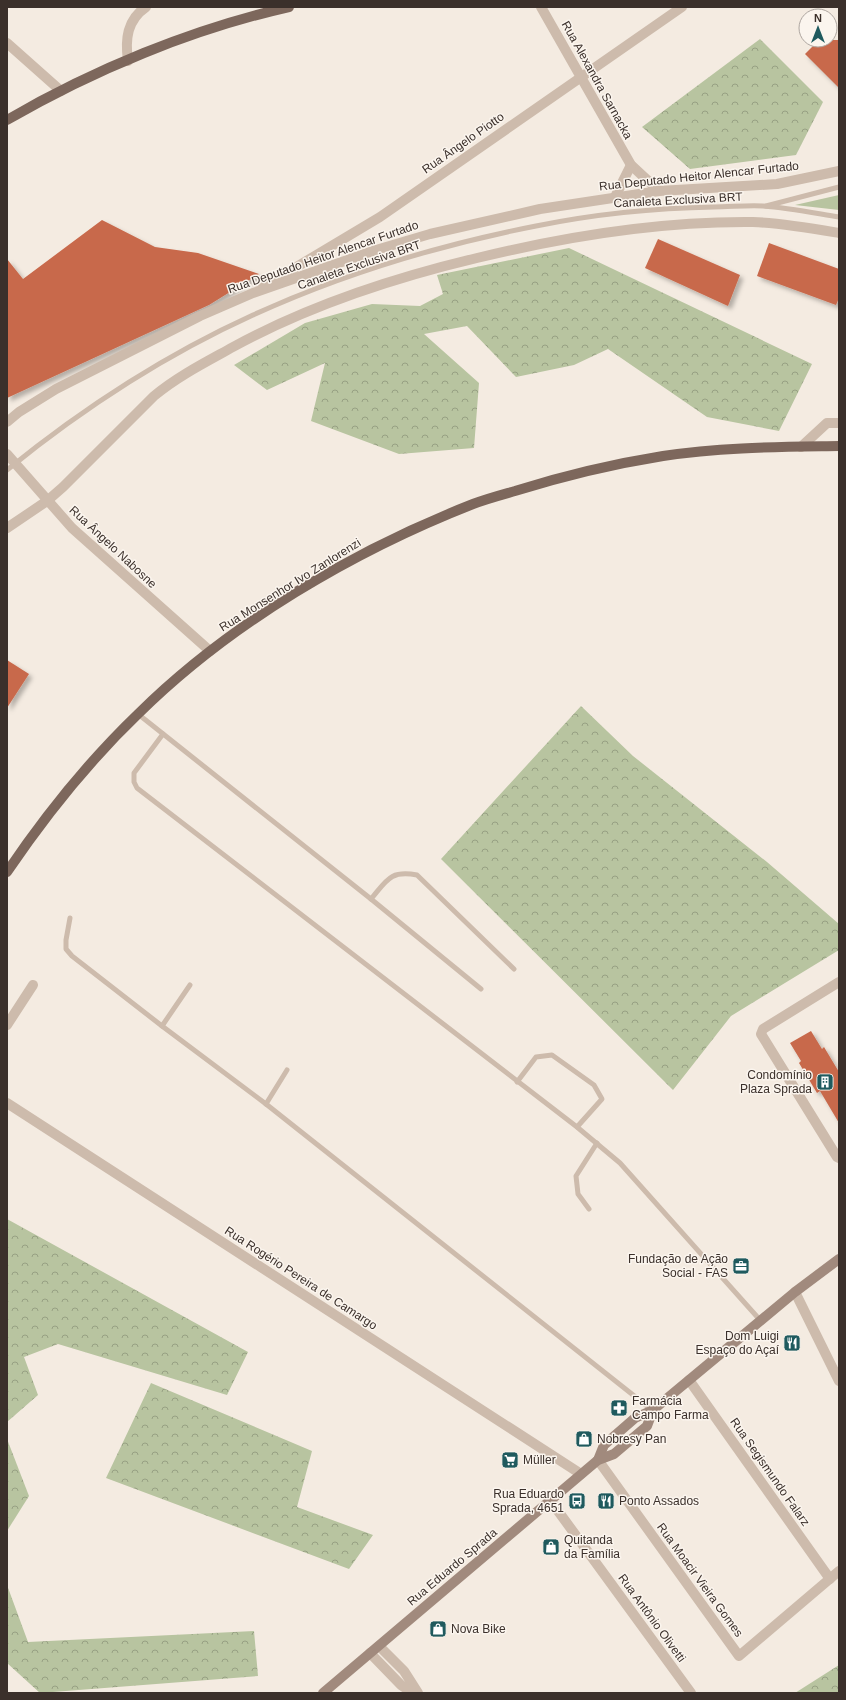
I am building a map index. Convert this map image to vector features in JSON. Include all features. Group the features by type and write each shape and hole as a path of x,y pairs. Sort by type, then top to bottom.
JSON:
{"main road":[{"path":"7,120 62,91 128,61 258,11 289,7"},
{"name":"Rua Monsenhor Ivo Zanlorenzi","path":"7,872 55,807 113,740 163,690 210,651 264,613 369,550 420,526 475,503 561,478 662,456 728,450 839,446"},
{"name":"Rua Eduardo Sprada","path":"330,1691 378,1646 581,1474 598,1460 614,1454 646,1426 653,1410 760,1320 839,1259"}],"street":[{"path":"128,61 126,48 128,29 138,14 146,7"},
{"name":"Rua Alexandra Sarnacka","path":"541,7 630,166 659,191"},
{"name":"Rua Ângelo Piotto","path":"253,293 380,217 682,7"},
{"path":"7,43 62,91"},
{"path":"615,197 630,166"},
{"name":"Rua Deputado Heitor Alencar Furtado","path":"7,422 25,408 56,389 200,316 253,293 376,250 430,234 540,209 659,191 778,184 839,171"},
{"path":"7,528 47,501 77,474 154,396 169,384 191,370 269,328 300,314 382,284 509,250 552,241 638,228 752,222 774,223 839,233"},
{"path":"801,447 827,424 839,423"},
{"name":"Rua Ângelo Nabosne","path":"7,454 47,501 85,540 210,651"},
{"path":"839,982 764,1029 761,1034 839,1158"},
{"path":"7,1025 33,985"},
{"name":"Rua Rogério Pereira de Camargo","path":"7,1103 581,1474"},
{"path":"795,1292 839,1381"},
{"name":"Rua Segismundo Falarz","path":"689,1380 830,1579"},
{"name":"Rua Moacir Vieira Gomes","path":"598,1460 739,1656 830,1579"},
{"name":"Rua Antônio Olivetti","path":"550,1500 690,1693"},
{"path":"830,1579 839,1572"},
{"path":"378,1646 404,1671 418,1693"},
{"path":"370,1653 401,1685 413,1693"}],"lane":[{"name":"Canaleta Exclusiva BRT","path":"763,206 839,187"},
{"name":"Canaleta Exclusiva BRT","path":"7,470 42,442 123,386 212,335 286,301 342,279 400,260 444,247 506,232 603,214 674,208 763,206 839,217"},
{"path":"138,714 371,898 481,989"},
{"path":"163,734 134,773 134,782 137,788 577,1127 620,1162 760,1320"},
{"path":"371,898 390,877 403,872 417,875 514,969"},
{"path":"70,918 66,949 72,956 266,1104 653,1410"},
{"path":"162,1026 190,985"},
{"path":"517,1082 536,1057 552,1055 594,1085 602,1099 577,1127"},
{"path":"266,1104 287,1070"},
{"path":"589,1209 578,1194 576,1176 597,1143"}],"green space":[{"path":"760,39 823,102 796,155 690,169 642,127"},
{"path":"839,195 839,210 795,205"},
{"path":"569,248 812,364 779,431 707,417 608,349 574,365 516,377 467,326 424,334 479,383 474,448 399,454 311,421 325,363 267,390 234,365 305,323 372,304 420,306 443,294 437,275"},
{"path":"581,706 633,756 767,862 839,924 839,950 731,1016 673,1090 441,859"},
{"path":"7,1219 248,1352 227,1395 58,1344 24,1357 38,1395 7,1422"},
{"path":"151,1383 312,1451 297,1507 373,1535 349,1569 106,1478"},
{"path":"7,1439 29,1496 7,1531"},
{"path":"7,1585 28,1642 254,1631 258,1676 40,1693 7,1663"},
{"path":"839,1665 839,1693 795,1693"}],"building":[{"path":"839,40 839,88 805,54 811,48 838,48"},
{"path":"102,220 155,247 198,253 259,274 209,305 7,398 7,259 23,279"},
{"path":"658,239 740,275 728,306 645,268"},
{"path":"769,243 839,269 839,298 836,305 757,276"},
{"path":"7,660 29,674 7,708"},
{"name":"Condomínio Plaza Sprada","path":"811,1031 822,1049 824,1047 839,1072 839,1123 820,1091 817,1093 799,1063 801,1061 790,1043"}],"place":[{"name":"Condomínio Plaza Sprada","path":"825,1082"},
{"name":"Fundação de Ação Social - FAS","path":"741,1266"},
{"name":"Dom Luigi Espaço do Açaí","path":"792,1343"},
{"name":"Farmácia Campo Farma","path":"619,1408"},
{"name":"Nobresy Pan","path":"584,1439"},
{"name":"Müller","path":"510,1460"},
{"name":"Rua Eduardo Sprada, 4651","path":"577,1501"},
{"name":"Ponto Assados","path":"606,1501"},
{"name":"Quitanda da Família","path":"551,1547"},
{"name":"Nova Bike","path":"438,1629"}]}
